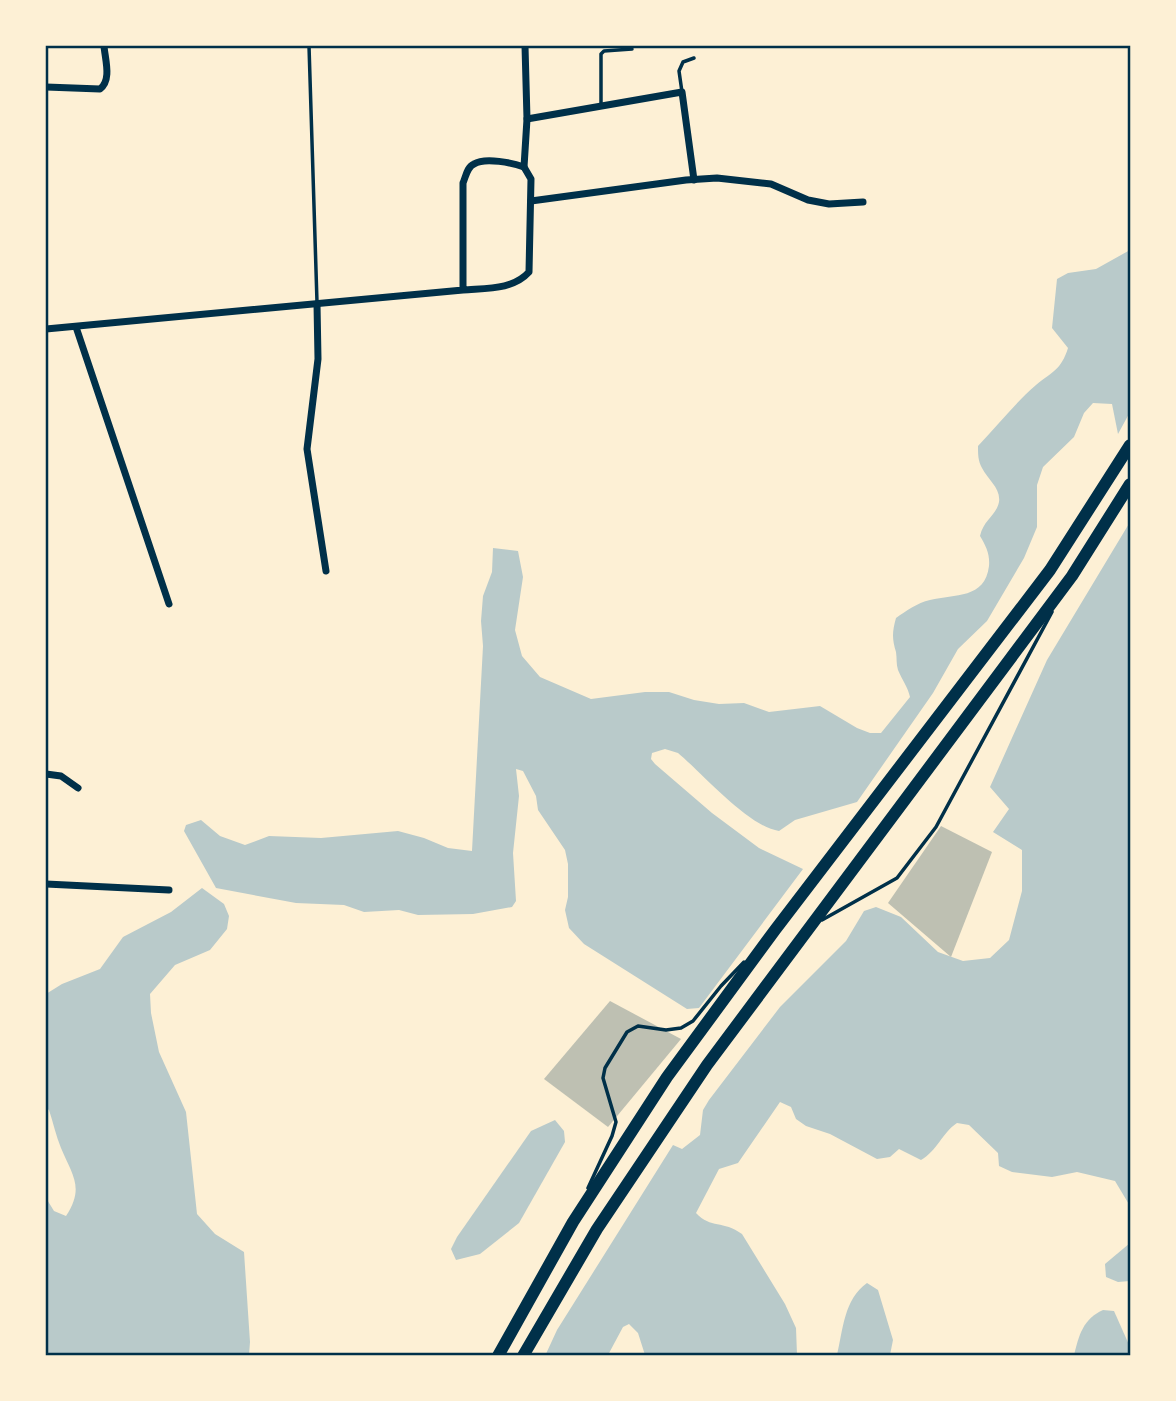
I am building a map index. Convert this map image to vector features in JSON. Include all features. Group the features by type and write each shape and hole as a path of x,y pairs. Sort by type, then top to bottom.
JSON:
{"highway":[{"path":"498,1356 573,1222 667,1077 775,930 1050,570 1130,445"},
{"path":"523,1356 597,1229 700,1076 1072,576 1130,484"}],"street":[{"path":"46,86 104,87 107,81 104,46"},
{"path":"46,329 463,290 511,285 522,280 529,272 531,201 531,179 524,166 527,119 526,46"},
{"path":"527,119 682,92 694,180"},
{"path":"463,290 463,183 467,172 474,164 482,162 511,162 524,166"},
{"path":"531,201 717,178 771,184 808,200 829,204 863,202"},
{"path":"317,304 318,359 307,449 326,571"},
{"path":"76,327 169,604"},
{"path":"46,774 61,776 78,788"},
{"path":"46,884 169,890"}],"lane":[{"path":"309,46 317,304"},
{"path":"601,106 601,54 604,51 632,49"},
{"path":"682,92 679,71 683,62 694,58"},
{"path":"811,926 897,878 936,827 1072,576"},
{"path":"573,1222 612,1136 615,1122 603,1078 605,1068 627,1032 638,1026 666,1030 681,1028 693,1021 721,986 775,930"}],"shaded area":[{"path":"1130,250 1130,412 1118,434 1112,404 1093,403 1084,413 1074,437 1043,467 1037,485 1037,527 1024,558 987,621 958,649 933,693 857,802 795,820 779,831 754,820 740,810 678,753 665,749 652,753 651,759 655,764 712,813 759,848 803,869 699,1008 687,1009 584,944 569,928 565,910 568,897 568,864 565,850 538,810 536,796 523,771 516,769 519,796 513,853 516,901 512,907 473,914 418,915 399,910 364,912 344,905 296,903 216,888 184,831 186,825 201,820 220,836 245,845 269,836 321,838 398,831 448,848 472,851 483,646 481,621 483,596 492,572 493,548 518,551 523,577 515,630 522,656 540,677 591,699 645,692 669,692 719,704 744,703 769,712 820,706 857,728 870,733 881,733 910,697 897,668 893,635 896,618 925,601 975,590 986,577 989,558 980,536 984,525 997,507 999,497 981,465 978,446 1021,399 1056,370 1065,355 1068,348 1052,328 1057,279 1068,273 1096,269"},
{"path":"1130,522 1130,1206 1115,1181 1077,1172 1052,1177 1012,1172 999,1166 998,1153 969,1125 957,1123 921,1160 899,1149 890,1157 877,1159 830,1134 806,1126 796,1119 791,1107 780,1102 738,1163 719,1169 696,1213 707,1221 742,1234 785,1304 796,1328 797,1355 645,1355 638,1333 629,1324 623,1327 608,1355 545,1356 557,1330 673,1145 682,1149 700,1135 703,1110 709,1100 780,1007 846,941 864,911 876,907 901,917 938,952 963,961 990,958 1009,940 1022,891 1022,850 993,832 1009,809 990,787 1047,660"},
{"path":"202,888 224,904 229,916 227,929 210,950 175,965 150,994 151,1013 159,1052 186,1112 197,1214 215,1234 244,1252 249,1355 46,1355 46,1198 54,1211 66,1216 72,1206 76,1189 49,1110 46,1108 46,994 62,984 100,969 123,937 171,912"},
{"path":"555,1120 564,1131 565,1142 519,1223 480,1254 456,1260 451,1249 457,1237 531,1131"},
{"path":"1130,1243 1130,1281 1118,1282 1106,1277 1105,1264"},
{"path":"867,1283 878,1290 893,1340 890,1355 837,1355 849,1306 853,1297"},
{"path":"1103,1310 1114,1311 1130,1347 1130,1355 1074,1355 1086,1323"}],"building":[{"path":"941,826 992,852 951,957 888,903"},
{"path":"610,1001 681,1039 608,1127 544,1079"}]}
